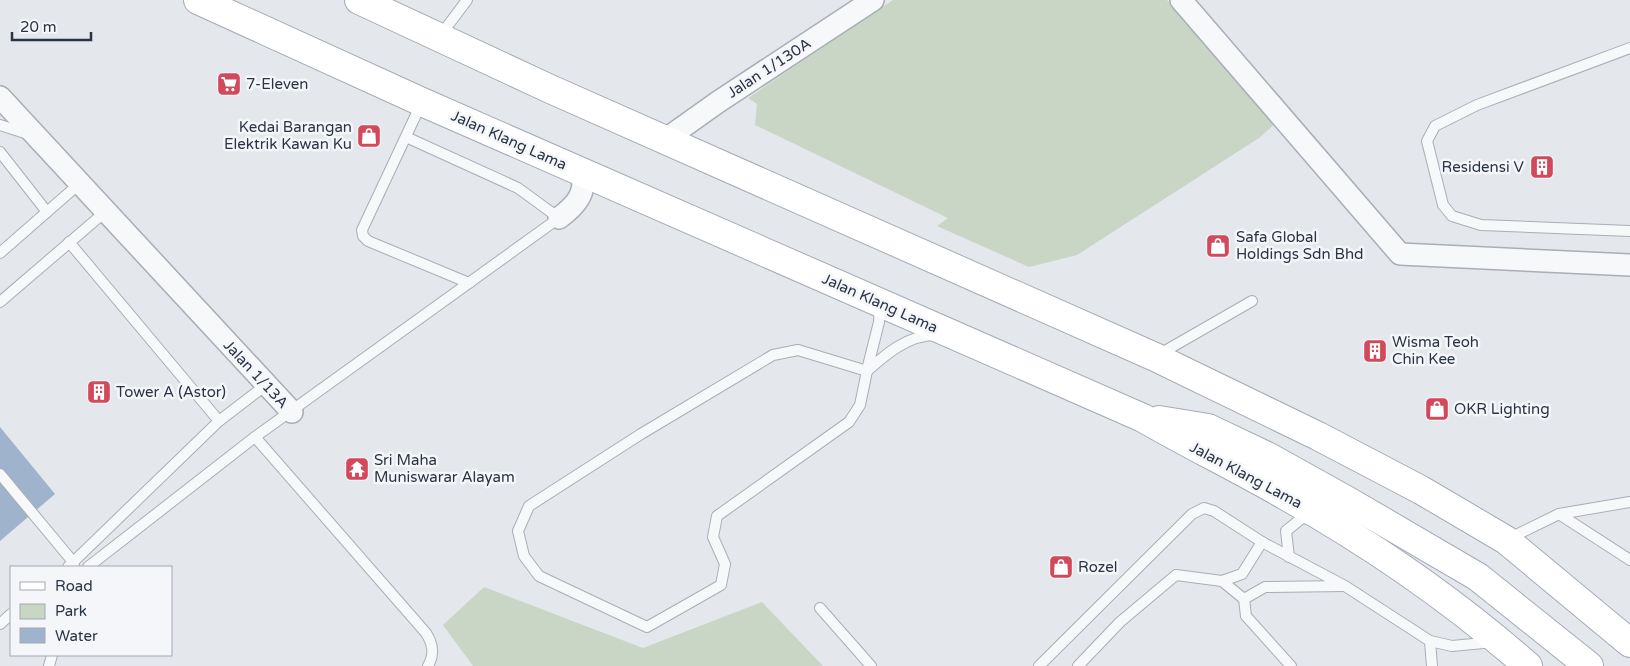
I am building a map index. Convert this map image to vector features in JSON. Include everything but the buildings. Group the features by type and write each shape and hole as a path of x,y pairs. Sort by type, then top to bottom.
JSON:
{"main road":[{"name":"Jalan Klang Lama","path":"198,0 422,102 1143,418 1364,543 1464,611 1528,666"},
{"path":"359,0 1155,357 1326,440 1422,490 1506,540 1630,643"},
{"path":"1143,418 1208,428 1268,457 1340,497 1478,577 1589,666"}],"street":[{"name":"Jalan 1/130A","path":"666,139 718,102 873,0"},
{"path":"1181,0 1400,254 1630,265"},
{"name":"Jalan 1/13A","path":"0,97 34,136 292,412"},
{"name":"Jalan 1/13A","path":"559,218 574,205 580,196 584,187 581,172"}],"lane":[{"path":"439,37 467,0"},
{"path":"1630,48 1477,105 1435,126 1427,142 1442,205 1452,216 1481,225 1630,231"},
{"path":"422,102 363,224 363,236 368,241 469,283"},
{"path":"0,125 34,136"},
{"path":"406,137 518,188 559,218"},
{"path":"0,152 47,212"},
{"path":"0,253 79,184"},
{"path":"0,302 105,212"},
{"name":"Jalan 1/13A","path":"292,412 559,218"},
{"path":"69,242 219,421"},
{"path":"867,371 798,350 773,355 641,434 529,506 518,530 524,556 539,576 647,628 720,585 725,564 713,537 717,516 849,422 860,405 876,341 880,313 880,303 871,299"},
{"path":"1155,357 1252,301"},
{"path":"867,371 898,346 925,335 953,335"},
{"path":"0,474 71,565 219,421 266,385"},
{"path":"89,566 255,437 292,412"},
{"path":"255,437 426,633 432,642 433,652 428,666"},
{"path":"1506,540 1559,514 1630,502"},
{"path":"1039,666 1192,514 1204,508 1214,511 1288,557 1346,586 1430,641 1452,646 1500,641"},
{"path":"1559,514 1630,560"},
{"path":"1288,557 1286,530 1302,518 1329,522"},
{"path":"1078,666 1120,622 1176,576 1222,581 1242,574 1262,542"},
{"path":"1222,581 1244,599 1246,616 1291,666"},
{"path":"1244,599 1265,587 1346,586"},
{"path":"820,608 871,666"},
{"path":"0,624 10,615"},
{"path":"1430,641 1432,666"}],"green space":[{"path":"893,0 1167,0 1277,122 1259,138 1077,255 1029,267 937,226 948,218 755,125 757,104 748,98"},
{"path":"484,587 643,648 762,602 823,666 473,666 443,625"}],"water":[{"path":"0,427 55,494 0,541"}],"place":[{"name":"7-Eleven","path":"229,84"},
{"name":"Kedai Barangan Elektrik Kawan Ku","path":"369,136"},
{"name":"Residensi V","path":"1542,167"},
{"name":"Safa Global Holdings Sdn Bhd","path":"1218,246"},
{"name":"Wisma Teoh Chin Kee","path":"1375,351"},
{"name":"Tower A (Astor)","path":"99,392"},
{"name":"OKR Lighting","path":"1437,409"},
{"name":"Sri Maha Muniswarar Alayam","path":"357,469"},
{"name":"Rozel","path":"1061,567"}]}
